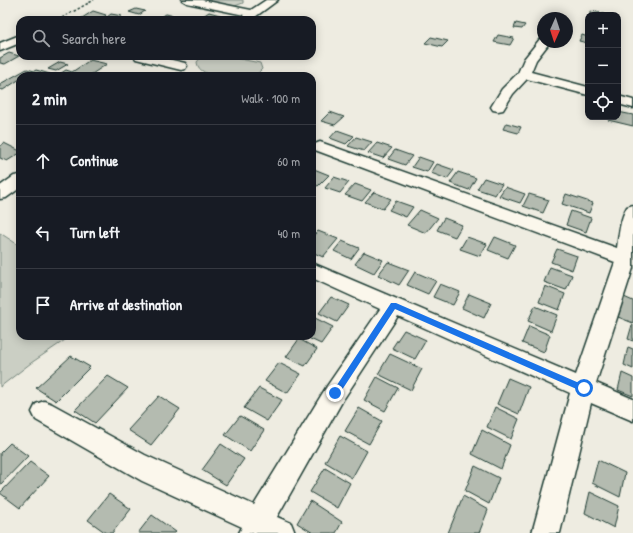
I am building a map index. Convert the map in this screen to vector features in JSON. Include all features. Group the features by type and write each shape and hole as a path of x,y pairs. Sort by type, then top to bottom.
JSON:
{"street":[{"path":"187,0 245,16"},
{"path":"250,16 273,0"},
{"path":"0,48 16,41"},
{"path":"498,107 507,92 524,74 530,58 539,48"},
{"path":"156,60 181,66"},
{"path":"173,72 189,60"},
{"path":"524,74 585,91"},
{"path":"621,101 633,104"},
{"path":"320,147 629,260"},
{"path":"0,194 16,183"},
{"path":"546,533 584,388 629,260 628,230 633,211"},
{"path":"316,272 633,410"},
{"path":"44,412 88,439 265,529 335,393 394,305"}],"path":[{"path":"65,16 94,0"}],"shaded area":[{"path":"199,0 243,0 243,3 235,6"},
{"path":"199,60 245,60 260,63 262,69 259,72 205,72 199,68 197,62"},
{"path":"0,233 16,243 16,340 65,340 31,363 0,387"}],"building":[{"path":"136,9 145,11 139,15 129,12"},
{"path":"93,11 106,15 105,16 85,16"},
{"path":"209,12 220,15 218,16 203,16"},
{"path":"111,14 122,16 108,16"},
{"path":"166,14 174,16 163,16"},
{"path":"516,23 525,25 522,29 514,28"},
{"path":"498,35 514,38 510,45 494,42"},
{"path":"582,35 585,36 585,42 579,41"},
{"path":"431,37 448,41 442,47 425,43"},
{"path":"9,53 16,55 16,58 5,64 0,63 0,58"},
{"path":"90,60 107,64 95,72 72,72"},
{"path":"60,62 68,64 56,71 48,69"},
{"path":"27,69 34,71 32,72 22,72"},
{"path":"36,70 43,72 33,72"},
{"path":"16,75 16,82 3,90 0,89 0,84"},
{"path":"330,112 344,117 335,125 321,121"},
{"path":"621,113 633,115 633,126 608,120 621,120"},
{"path":"506,123 521,127 518,133 503,129"},
{"path":"337,130 354,136 346,144 330,138"},
{"path":"356,137 372,142 364,151 348,146"},
{"path":"4,143 16,149 16,155 7,161 0,158 0,146"},
{"path":"377,143 392,148 383,158 368,153"},
{"path":"395,150 412,156 405,165 388,159"},
{"path":"419,157 433,162 427,172 412,167"},
{"path":"437,164 454,170 447,179 431,173"},
{"path":"316,170 329,175 318,186 316,185"},
{"path":"458,172 476,178 469,190 450,183"},
{"path":"334,177 349,182 340,193 325,188"},
{"path":"484,178 502,184 495,195 477,189"},
{"path":"355,184 371,190 362,201 345,195"},
{"path":"505,187 525,194 520,203 499,196"},
{"path":"374,192 391,199 383,209 365,202"},
{"path":"529,194 549,200 543,213 523,206"},
{"path":"566,194 593,203 589,213 562,204"},
{"path":"396,201 413,207 406,217 389,210"},
{"path":"420,210 438,218 426,233 407,225"},
{"path":"571,211 591,218 586,232 566,225"},
{"path":"444,218 462,225 455,237 437,230"},
{"path":"318,231 338,239 323,257 316,254 316,233"},
{"path":"467,237 487,244 480,256 460,249"},
{"path":"495,237 515,245 508,258 488,250"},
{"path":"342,241 359,248 351,259 334,251"},
{"path":"557,249 577,256 572,270 551,262"},
{"path":"364,252 383,260 374,273 355,264"},
{"path":"388,262 409,270 399,285 378,275"},
{"path":"550,267 572,275 566,290 544,282"},
{"path":"415,272 436,281 428,294 407,285"},
{"path":"440,284 460,292 453,305 433,297"},
{"path":"545,286 565,294 559,310 539,302"},
{"path":"469,294 491,303 484,318 462,308"},
{"path":"331,297 349,305 337,322 319,313"},
{"path":"624,297 633,301 633,323 618,317"},
{"path":"535,306 557,315 551,331 528,321"},
{"path":"316,318 333,327 321,344 312,340 316,340"},
{"path":"633,325 633,341 628,339"},
{"path":"529,326 550,335 544,352 522,343"},
{"path":"404,330 426,340 415,359 392,348"},
{"path":"298,340 317,349 305,366 286,357"},
{"path":"628,347 633,349 633,369 624,365"},
{"path":"390,354 422,369 411,390 378,374"},
{"path":"71,356 90,367 56,401 36,388"},
{"path":"279,363 301,374 287,393 265,381"},
{"path":"622,373 633,378 633,396 618,390"},
{"path":"108,376 128,388 95,423 75,410"},
{"path":"377,377 398,388 385,411 364,400"},
{"path":"508,378 529,387 519,414 497,404"},
{"path":"259,388 282,400 267,421 244,408"},
{"path":"159,396 180,409 151,445 128,430"},
{"path":"495,407 519,419 511,439 487,427"},
{"path":"359,408 382,421 369,444 345,431"},
{"path":"240,416 264,430 250,451 225,435"},
{"path":"482,430 510,445 501,469 472,454"},
{"path":"340,436 367,451 352,478 325,462"},
{"path":"10,443 28,456 0,485 0,453"},
{"path":"221,444 244,459 226,485 202,470"},
{"path":"598,460 625,473 620,497 592,483"},
{"path":"30,462 49,476 20,508 0,493"},
{"path":"475,466 499,478 489,504 465,491"},
{"path":"325,468 350,483 337,508 310,492"},
{"path":"590,492 619,506 614,528 585,513"},
{"path":"109,494 131,509 112,533 106,533 88,520"},
{"path":"463,496 488,510 479,533 448,533"},
{"path":"310,501 342,522 336,533 313,533 297,523"},
{"path":"152,515 176,532 138,533"}],"route":[{"path":"335,393 394,305 584,388"}]}
